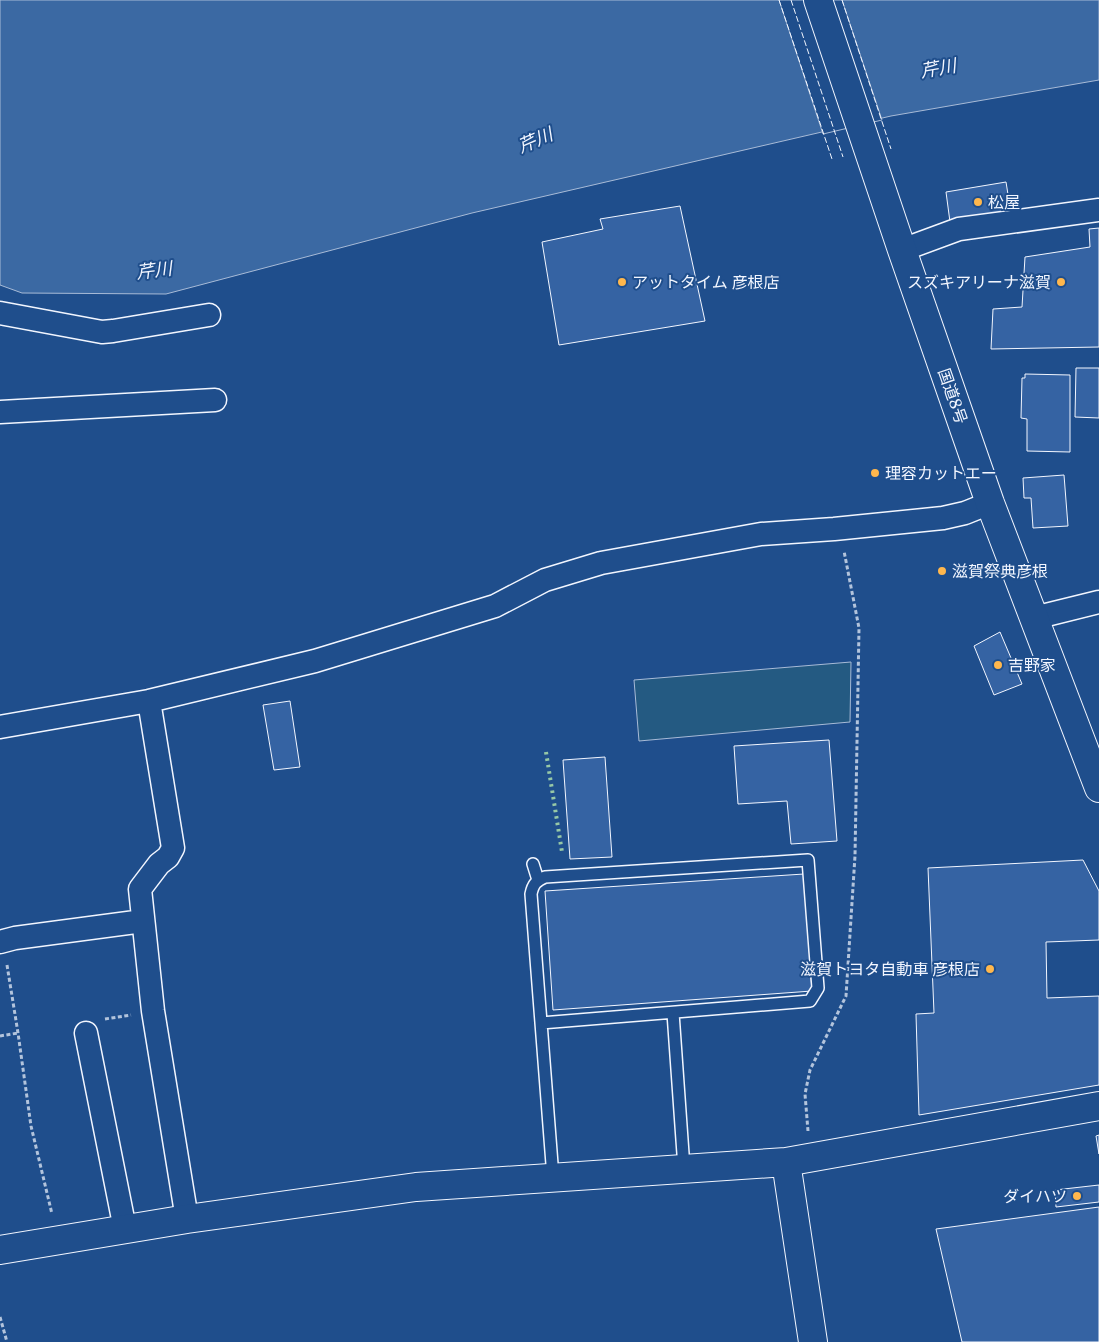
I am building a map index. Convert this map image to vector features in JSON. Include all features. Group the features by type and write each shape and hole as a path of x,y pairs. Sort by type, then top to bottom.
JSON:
{"main road":[{"name":"国道8号","path":"818,0 990,504 1099,788"},
{"path":"0,1250 187,1219 416,1187 786,1162 1099,1106"},
{"path":"786,1162 813,1342"}],"street":[{"path":"902,250 959,229 1099,210"},
{"path":"0,313 102,332 209,315"},
{"path":"0,412 215,400"},
{"path":"0,727 149,701 293,672 495,606 545,580 601,563 761,534 834,530 943,518 990,504"},
{"path":"1034,618 1099,602"},
{"path":"149,701 173,848 140,889 153,1011 187,1219"},
{"path":"2,942 15,938 143,921"},
{"path":"86,1033 125,1229"}],"lane":[{"path":"541,1023 810,1001 818,988 808,860 545,877 538,880 533,886 531,894 552,1177"},
{"path":"532,864 538,880"},
{"path":"673,1013 684,1168"}],"path":[{"path":"808,1133 805,1094 810,1070 846,996 854,856 859,628 846,554 834,530"},
{"path":"2,942 18,1032 31,1126 54,1220"},
{"path":"86,1033 93,1021 153,1011"},
{"path":"0,1036 18,1032"},
{"path":"0,1317 7,1342"}],"shaded area":[{"path":"851,662 850,722 639,741 634,680"}],"water":[{"name":"芹川","path":"0,0 1099,0 1099,80 891,116 472,213 166,294 22,293 0,285"}],"pier":[{"path":"779,0 842,0 882,120 823,134"}],"building":[{"name":"松屋","path":"1006,182 1011,213 950,222 946,192"},
{"name":"アットタイム 彦根店","path":"680,206 705,321 559,345 542,242 603,229 600,219"},
{"name":"スズキアリーナ滋賀","path":"1099,228 1099,347 991,349 993,309 1022,307 1025,257 1090,247 1089,229"},
{"path":"1076,368 1099,368 1099,418 1075,417"},
{"path":"1025,374 1070,375 1070,452 1027,451 1027,419 1021,418 1022,378 1025,378"},
{"path":"1064,475 1068,526 1033,528 1031,498 1024,498 1023,478"},
{"name":"吉野家","path":"1000,632 1022,684 994,695 974,646"},
{"path":"290,701 300,767 274,770 263,705"},
{"path":"829,740 837,841 791,844 787,801 738,804 734,746"},
{"path":"605,757 612,857 570,859 563,760"},
{"name":"滋賀トヨタ自動車 彦根店","path":"1083,860 1099,891 1099,940 1046,942 1047,998 1099,996 1099,1085 919,1115 916,1014 934,1013 928,868"},
{"path":"804,874 812,991 553,1010 545,891"},
{"name":"ダイハツ","path":"1099,1135 1099,1154 1096,1136"},
{"name":"ダイハツ","path":"1099,1185 1099,1202 1056,1207 1055,1190"},
{"path":"1099,1207 1099,1342 962,1342 936,1229"}],"hedge":[{"path":"546,752 562,852"}],"fence":[{"path":"779,0 832,159"},
{"path":"791,0 843,157"},
{"path":"842,0 891,149"}],"place":[{"name":"松屋","path":"978,202"},
{"name":"アットタイム 彦根店","path":"622,282"},
{"name":"スズキアリーナ滋賀","path":"1061,282"},
{"name":"理容カットエー","path":"875,473"},
{"name":"滋賀祭典彦根","path":"942,571"},
{"name":"吉野家","path":"998,665"},
{"name":"滋賀トヨタ自動車 彦根店","path":"990,969"},
{"name":"ダイハツ","path":"1077,1196"}]}
